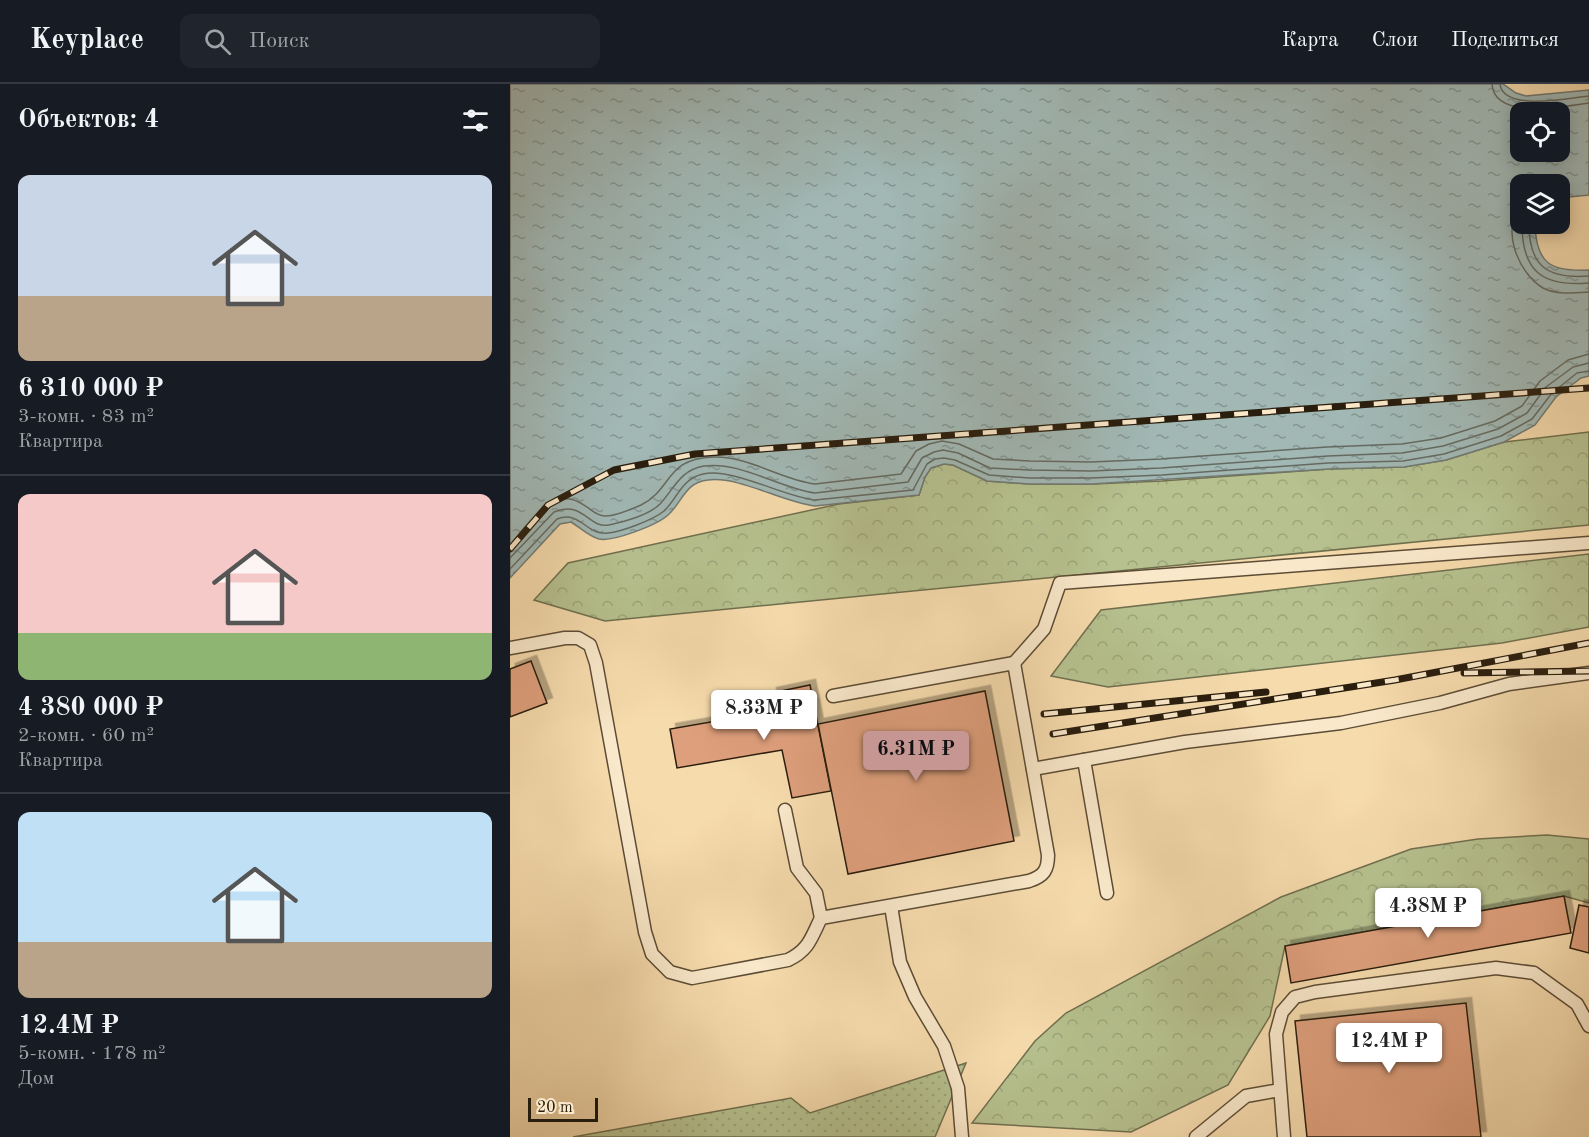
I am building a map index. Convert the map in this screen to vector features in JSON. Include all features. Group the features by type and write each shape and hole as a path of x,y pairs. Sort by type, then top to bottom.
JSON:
{"lane":[{"path":"833,696 1014,663 1044,629 1060,584 1589,543"},
{"path":"510,648 566,638 578,638 590,645 596,663 645,932 652,954 670,972 692,978 788,960 801,954 809,943 821,918 816,893 797,868 784,810"},
{"path":"821,918 1040,878 1048,867 1048,855 1014,663"},
{"path":"1033,769 1185,742 1341,723 1440,703 1509,684 1589,673"},
{"path":"1084,760 1107,893"},
{"path":"891,906 900,962 915,997 944,1046 958,1088 962,1137"},
{"path":"1284,1137 1276,1034 1282,1012 1295,997 1315,992 1496,968 1534,973 1577,1004 1589,1026"},
{"path":"1196,1137 1246,1096 1280,1090"}],"green space":[{"path":"1589,432 1589,525 605,621 534,600 568,563 839,504 919,495 925,477 931,468 944,464 953,465 987,481 1092,484 1162,481 1329,469 1404,467 1446,460 1504,442"},
{"path":"1589,554 1589,627 1502,643 1108,687 1051,676 1101,610"},
{"path":"1547,835 1589,839 1589,903 1564,896 1285,946 1270,1016 1228,1085 1131,1132 972,1123 1035,1041 1066,1013 1281,897 1411,849 1478,839"},
{"path":"966,1063 935,1137 573,1137 791,1098 810,1113"}],"water":[{"path":"510,84 1503,84 1516,93 1526,96 1589,90 1589,195 1570,197 1570,174 1510,174 1510,234 1536,234 1543,257 1555,267 1589,270 1589,376 1581,378 1556,397 1535,425 1504,442 1446,460 1404,467 1329,469 1092,484 987,481 953,465 944,464 931,468 925,477 919,495 815,506 789,500 747,485 708,480 689,489 673,510 662,519 645,528 614,538 599,539 571,522 560,524 510,578"}],"building":[{"path":"531,661 547,703 510,717 510,669"},
{"path":"810,685 831,791 792,798 782,750 677,768 670,729 774,711 771,693"},
{"path":"985,691 1014,841 848,874 818,724"},
{"path":"1564,896 1571,933 1291,983 1285,946"},
{"path":"1579,905 1589,907 1589,953 1570,948"},
{"path":"1466,1003 1481,1137 1307,1137 1295,1021"}],"railway":[{"path":"510,549 548,505 614,470 695,454 1589,388"},
{"path":"1053,734 1395,680 1589,643"},
{"path":"1464,673 1589,671"},
{"path":"1044,714 1266,692"}]}
